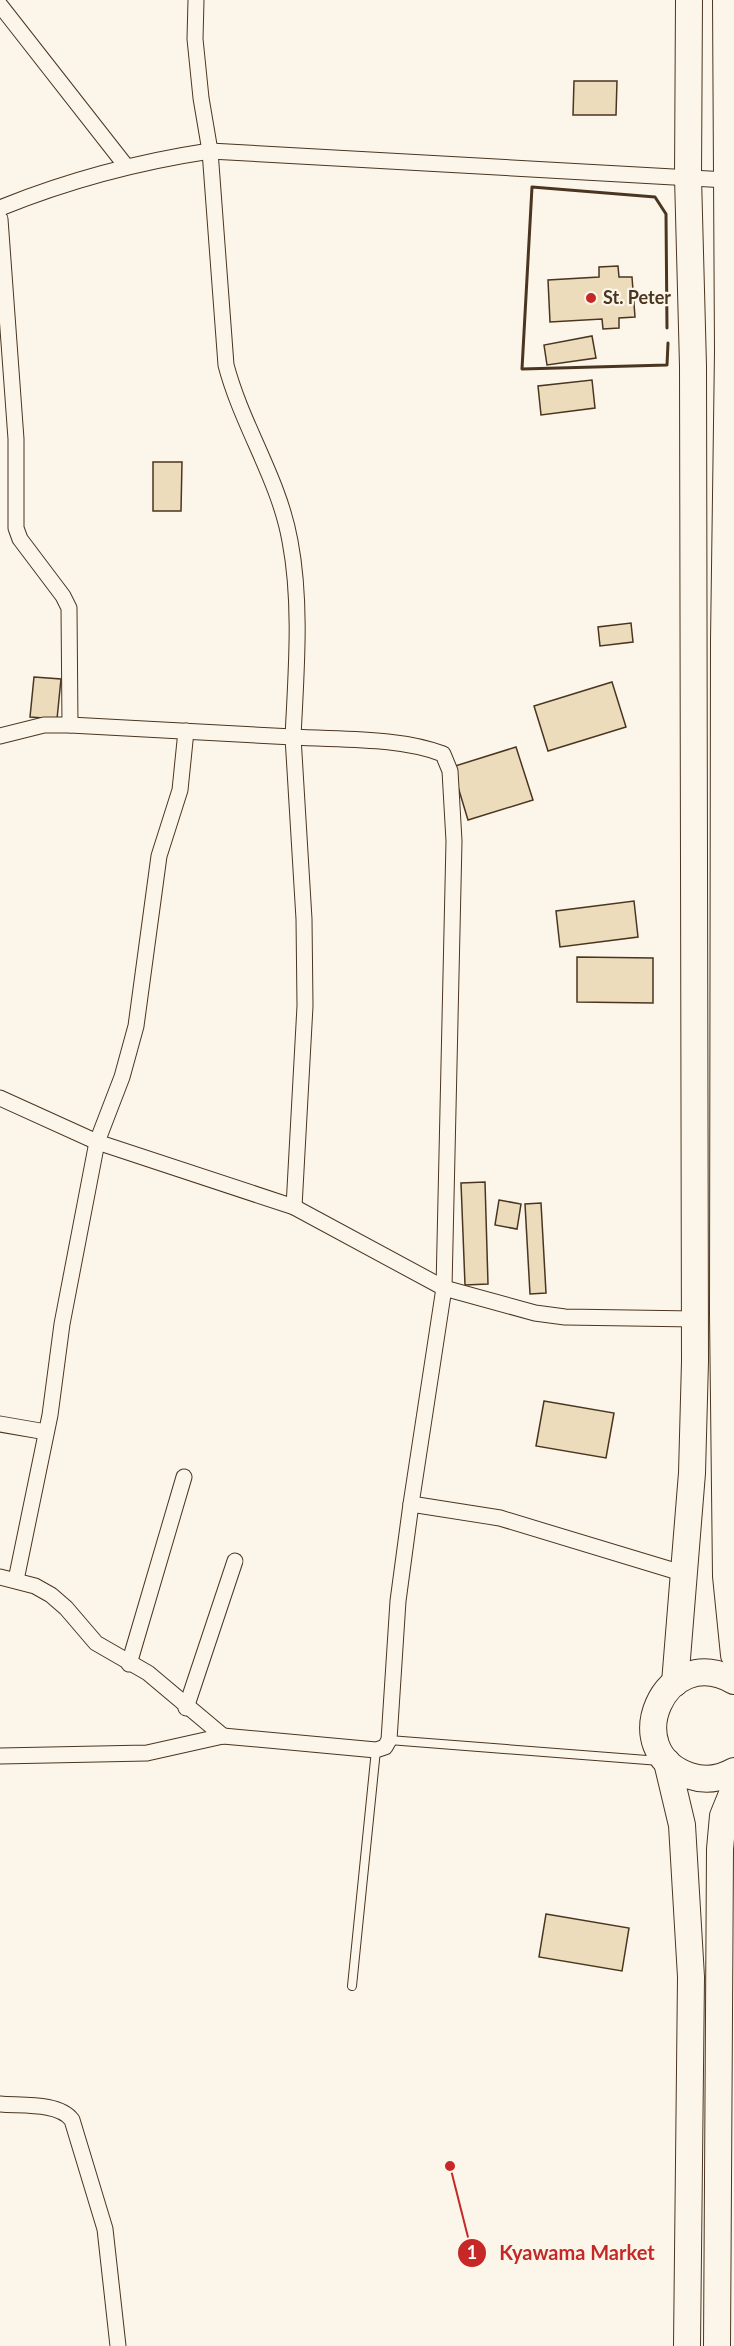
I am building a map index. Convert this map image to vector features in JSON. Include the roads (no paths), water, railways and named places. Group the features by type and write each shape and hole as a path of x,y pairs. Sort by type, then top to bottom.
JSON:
{"highway":[{"path":"675,1683 692,1473 695,1319 693,366 688,177 689,0"},
{"path":"726,0 729,641 726,1576 734,1655"},
{"path":"734,1681 705,1672 693,1674 675,1683 660,1699 653,1720 655,1742 667,1762 675,1769 695,1778 717,1778 734,1771"},
{"path":"667,1762 681,1825 691,1977 687,2346"},
{"path":"717,2346 723,1946 720,1849 723,1816 734,1789"}],"street":[{"path":"196,0 195,39 201,98 210,151 226,365 233,394 268,474 290,540 295,588 293,737 304,919 305,1006 294,1207"},
{"path":"0,5 126,165"},
{"path":"0,208 85,177 126,165 210,151 727,180"},
{"path":"0,219 16,439 16,528 20,539 63,596 69,608 70,725"},
{"path":"0,736 44,725 70,725 293,737 434,751 443,754 447,761 453,798 454,841 444,1288 398,1601 390,1740 386,1747 376,1750 223,1736 147,1753 0,1756"},
{"path":"16,1580 46,1432 62,1324 97,1142 125,1068 136,1026 159,856 180,790 186,731"},
{"path":"0,1098 97,1142 294,1207 444,1288 535,1313 565,1317 695,1319"},
{"path":"0,1424 46,1432"},
{"path":"129,1664 184,1477"},
{"path":"411,1504 500,1518 685,1574"},
{"path":"186,1708 235,1561"},
{"path":"0,1577 16,1580 51,1595 66,1608 96,1643 148,1673 186,1708 223,1736"},
{"path":"0,2104 57,2109 67,2113 72,2120 105,2229 118,2346"}],"lane":[{"path":"390,1740 667,1762"},
{"path":"352,1986 376,1750"}],"place":[{"name":"St. Peter","path":"591,298"},
{"name":"Kyawama Market","path":"450,2166"}]}
